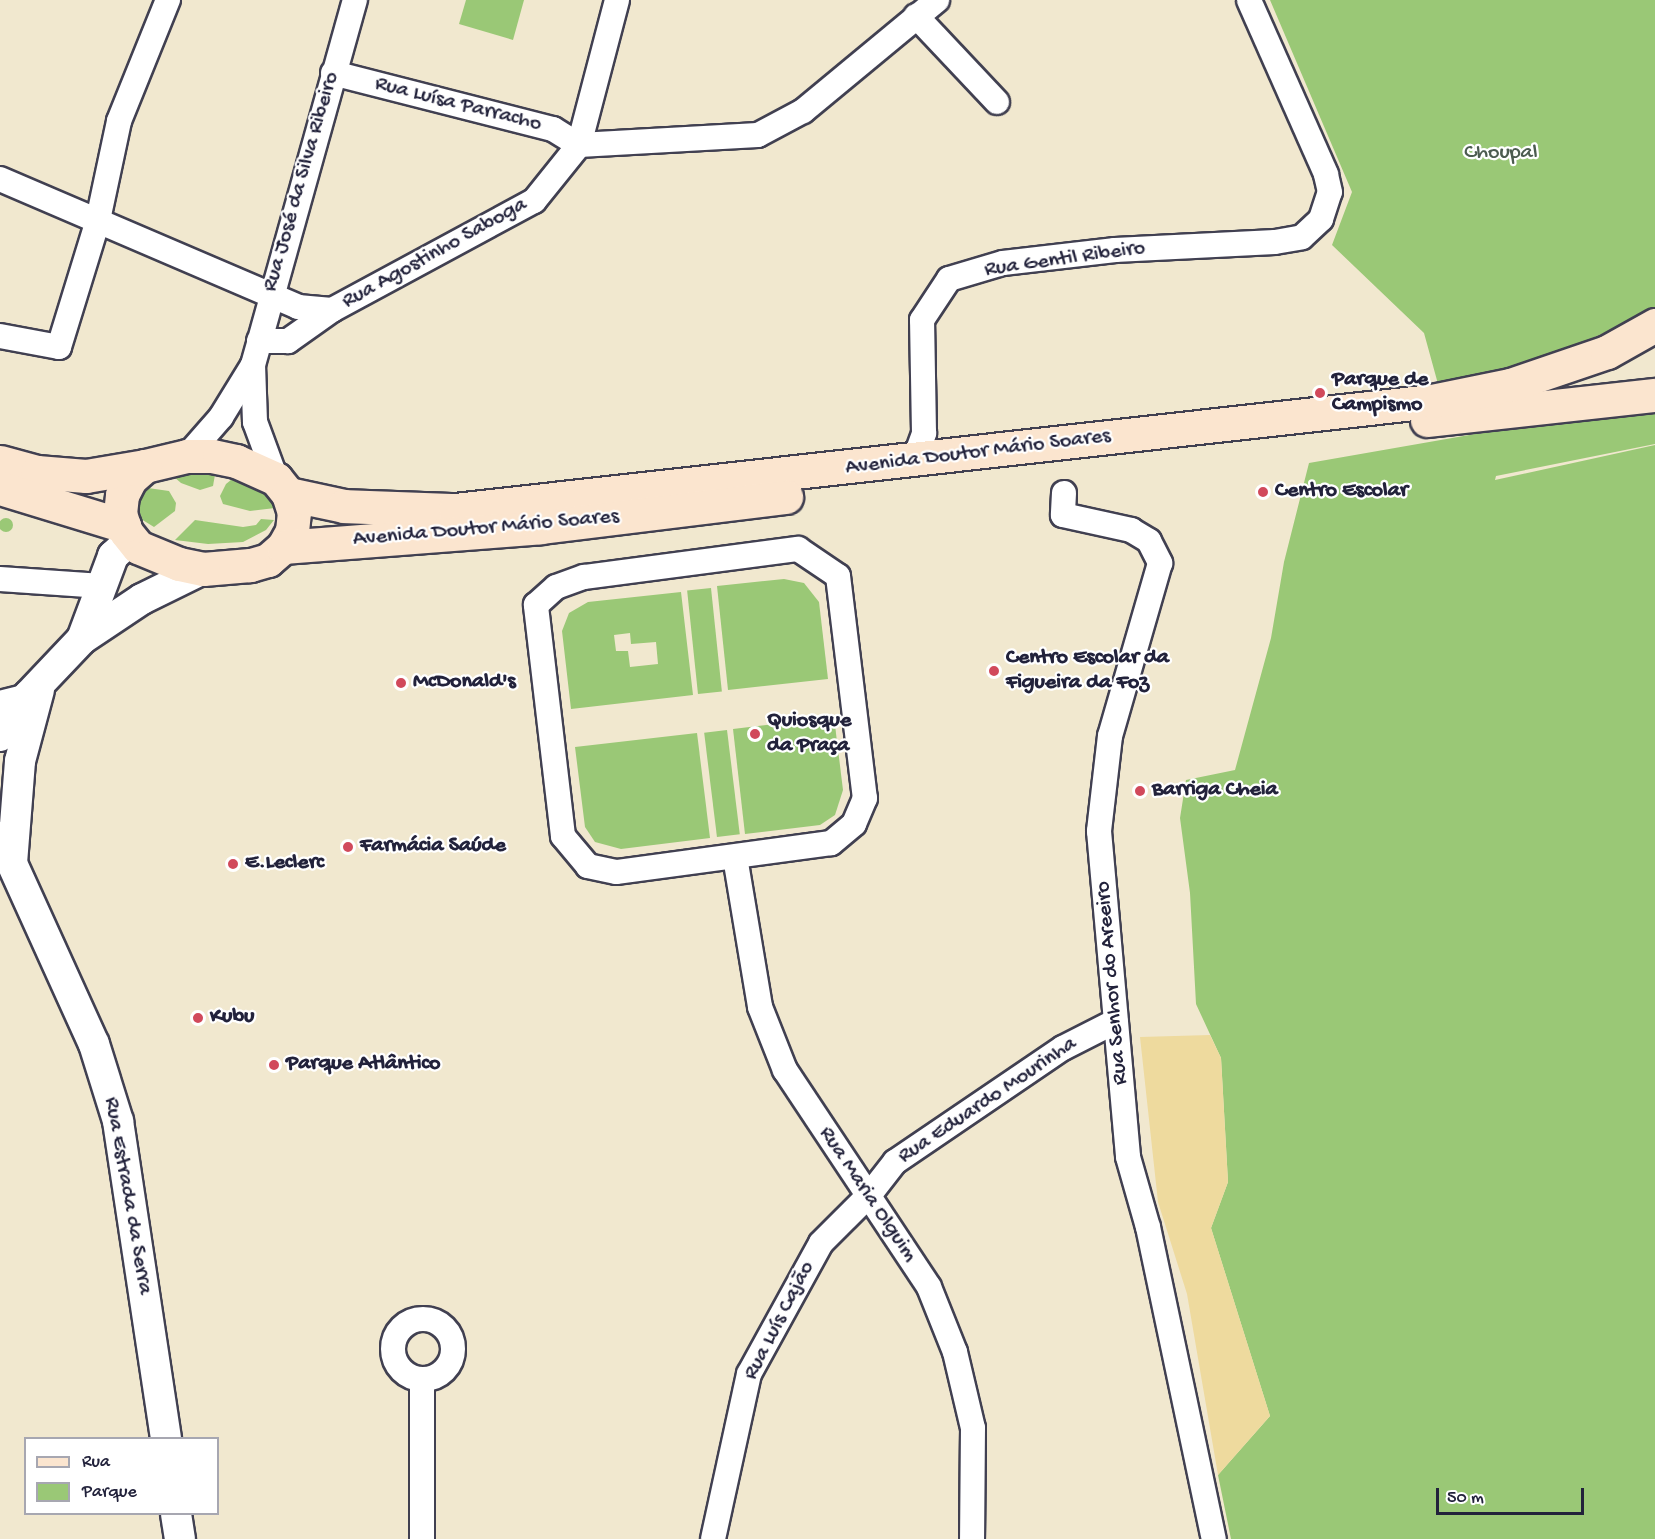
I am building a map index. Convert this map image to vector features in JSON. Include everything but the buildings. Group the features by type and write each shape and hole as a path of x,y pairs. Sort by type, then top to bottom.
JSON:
{"main road":[{"name":"Avenida Doutor Mário Soares","path":"282,487 344,506 442,511 914,461 1432,401 1521,382 1607,352 1655,326"},
{"name":"Avenida Doutor Mário Soares","path":"283,548 540,527 1655,395"},
{"path":"0,462 37,472 86,476 187,456 212,456 236,461 282,487 294,512 292,531 283,548 268,560 250,565 202,569 155,556 128,532 0,488"},
{"path":"128,532 120,514 122,495 130,479 145,466"}],"street":[{"path":"0,336 59,347 98,220 119,121 168,0"},
{"name":"Rua José da Silva Ribeiro","path":"282,487 255,422 253,365 270,295 355,0"},
{"name":"Rua Agostinho Saboga","path":"259,341 288,341 332,310 534,201 579,145 617,0"},
{"path":"579,145 758,135 803,111 937,0"},
{"name":"Rua Gentil Ribeiro","path":"914,461 924,433 922,320 949,279 1004,263 1115,250 1302,237 1321,219 1330,192 1326,174 1249,0"},
{"path":"916,16 997,102"},
{"name":"Rua Luísa Parracho","path":"333,73 553,129 579,145"},
{"name":"Rua Agostinho Saboga","path":"0,179 298,307 332,310"},
{"name":"Rua José da Silva Ribeiro","path":"187,456 221,417 253,365"},
{"name":"Rua Senhor do Areeiro","path":"1064,493 1063,515 1131,530 1149,541 1160,563 1110,736 1102,779 1099,831 1128,1157 1148,1227 1214,1539"},
{"path":"82,639 112,556 128,532"},
{"path":"798,549 838,576 865,798 854,824 831,843 735,857 616,872 588,866 563,836 536,605 556,587 584,577 798,549"},
{"path":"82,639 142,600 202,569"},
{"path":"11,579 102,586"},
{"name":"Rua Estrada da Serra","path":"0,736 23,696 82,639"},
{"name":"Rua Estrada da Serra","path":"23,696 20,761 6,850 94,1044 118,1121 166,1437"},
{"name":"Rua Maria Olguim","path":"735,857 760,1007 785,1070 822,1129 870,1194 929,1287 956,1352 973,1428 972,1539"},
{"name":"Rua Eduardo Mourinha","path":"870,1194 895,1162 1063,1048 1116,1020"},
{"name":"Rua Luís Cajão","path":"713,1539 749,1374 821,1243 870,1194"},
{"path":"422,1379 422,1539"},
{"path":"176,1515 180,1539"}],"green space":[{"path":"466,0 524,0 513,40 459,24"},
{"name":"Choupal","path":"1270,0 1655,0 1655,310 1577,345 1489,374 1438,384 1424,333 1332,245 1352,192"},
{"path":"1655,414 1655,444 1496,476 1495,480 1655,445 1655,1539 1231,1539 1218,1475 1270,1416 1211,1228 1228,1182 1221,1058 1196,1004 1190,893 1180,818 1186,780 1235,770 1271,638 1284,562 1309,463 1475,434"},
{"path":"183,467 216,469 213,486 200,490 181,483 173,476"},
{"path":"237,475 262,486 275,508 250,511 223,504 220,496 226,484"},
{"path":"141,487 169,491 176,503 175,511 154,527 141,519 137,508"},
{"path":"6,518 11,520 13,525 11,530 6,532 1,530 -1,525 1,520"},
{"path":"261,519 274,520 266,530 243,542 208,544 175,540 195,520 243,527 256,525"},
{"path":"784,579 804,583 819,602 828,679 728,690 717,586"},
{"path":"711,588 722,691 698,694 687,591"},
{"path":"681,592 693,695 571,709 562,631 569,613 588,602","holes":["630,633 631,644 656,642 658,664 630,667 628,651 616,651 614,635"]},
{"path":"834,717 843,790 835,815 820,825 745,834 733,729"},
{"path":"727,730 740,834 717,837 704,733"},
{"path":"697,733 710,838 621,849 595,842 585,827 575,747"}],"sand":[{"path":"1210,1035 1221,1058 1228,1182 1211,1228 1270,1416 1218,1475 1187,1294 1158,1202 1140,1037"}],"place":[{"name":"Parque de Campismo","path":"1320,393"},
{"name":"Centro Escolar","path":"1263,492"},
{"name":"Centro Escolar da Figueira da Foz","path":"994,671"},
{"name":"McDonald's","path":"401,683"},
{"name":"Quiosque da Praça","path":"755,734"},
{"name":"Barriga Cheia","path":"1140,791"},
{"name":"Farmácia Saúde","path":"348,847"},
{"name":"E.Leclerc","path":"233,864"},
{"name":"Kubu","path":"198,1018"},
{"name":"Parque Atlântico","path":"274,1065"}]}
